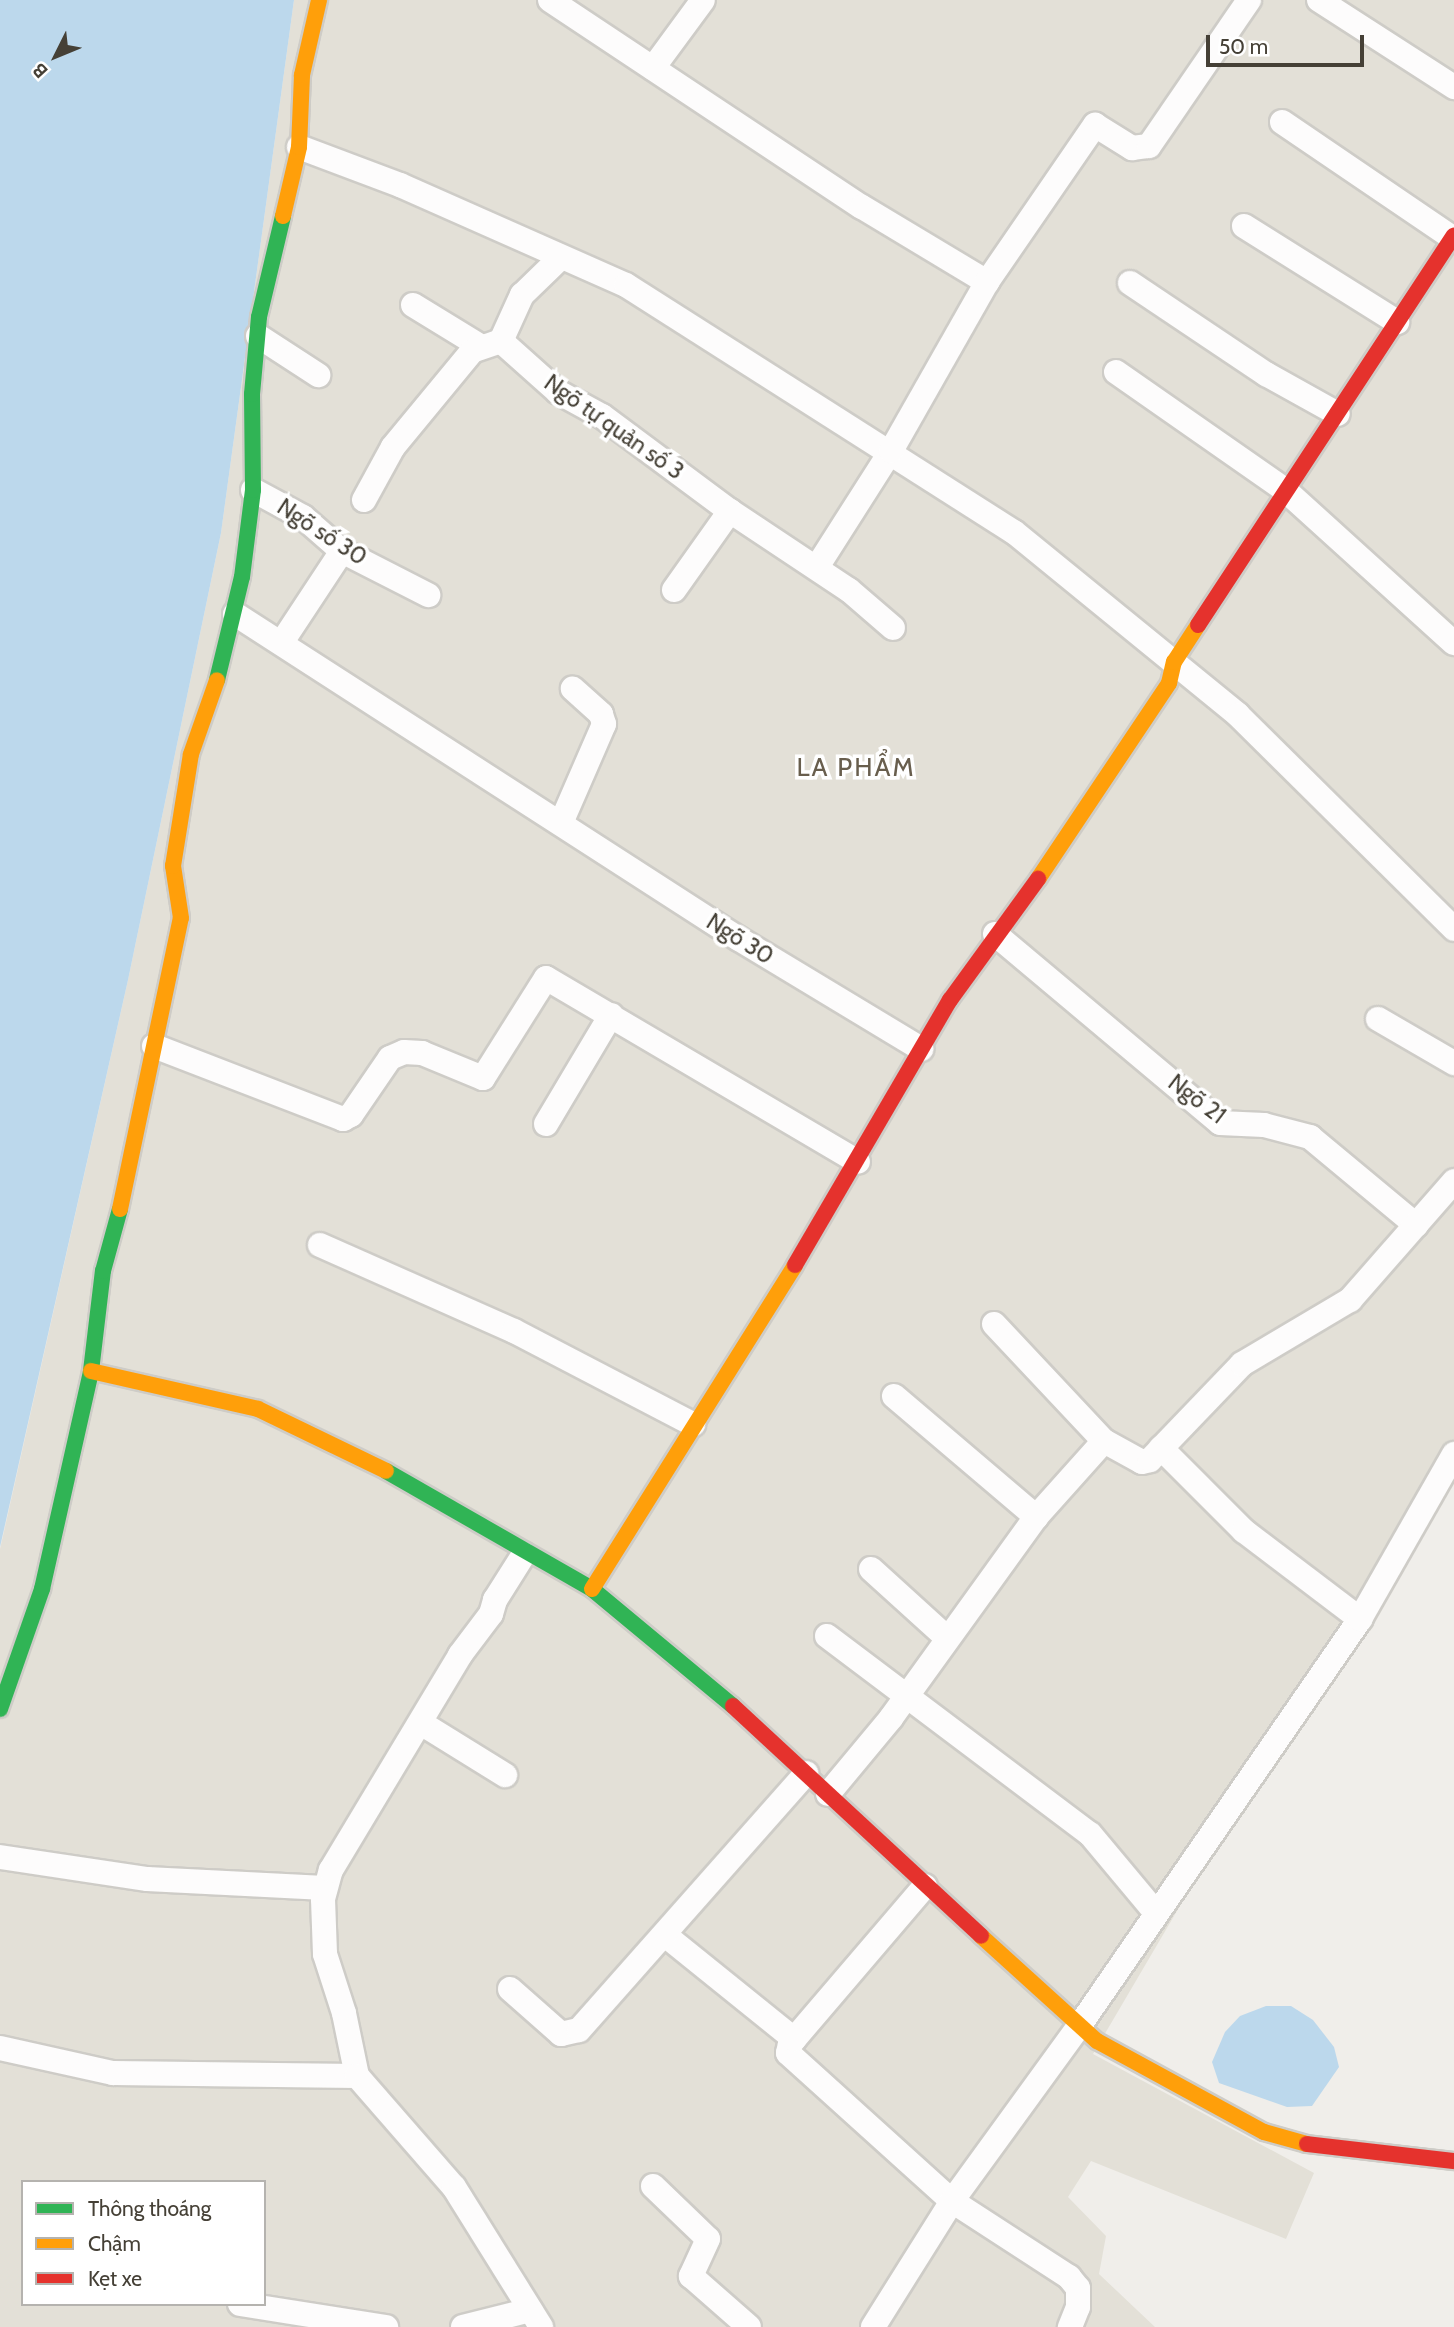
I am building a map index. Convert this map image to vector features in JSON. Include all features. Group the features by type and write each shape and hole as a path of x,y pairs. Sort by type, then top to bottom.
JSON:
{"street":[{"path":"0,1709 43,1589 91,1371 103,1271 127,1184 181,918 173,866 191,754 235,614 253,490 252,394 258,336 299,147 302,75 319,0"},
{"path":"550,0 862,207 988,282"},
{"path":"653,68 703,0"},
{"path":"817,567 891,451 988,282 1095,125 1132,148 1149,146 1250,0"},
{"path":"1324,1 1454,88"},
{"path":"592,1589 858,1162 921,1049 995,934 1063,845 1169,683 1174,662 1454,237 1282,122"},
{"path":"299,147 400,185 626,285 891,451 1014,532 1238,715 1454,929"},
{"path":"1244,226 1397,322"},
{"path":"364,500 393,446 490,343 522,295 560,257"},
{"path":"1130,283 1254,367 1338,414"},
{"name":"Ngõ tự quản số 3","path":"413,305 490,343 558,392 602,416 730,511 817,567 893,628"},
{"path":"258,336 318,375"},
{"path":"1116,372 1285,490 1454,643"},
{"name":"Ngõ số 30","path":"253,490 303,517 342,551 428,595"},
{"path":"674,590 730,511"},
{"path":"282,642 342,551"},
{"name":"Ngõ 30","path":"235,614 921,1049"},
{"path":"561,823 604,723 601,715 572,688"},
{"name":"Ngõ 21","path":"995,934 1220,1123 1264,1125 1310,1137 1416,1225"},
{"path":"154,1045 343,1119 351,1115 390,1058 404,1052 422,1053 479,1079 486,1075 545,978 858,1162"},
{"path":"546,1124 611,1015"},
{"path":"1378,1019 1454,1063"},
{"path":"994,1324 1104,1441 1142,1462 1161,1448 1242,1364 1350,1300 1454,1181"},
{"path":"320,1245 514,1331 693,1424"},
{"path":"91,1371 258,1409 390,1473 524,1554 592,1589 806,1773 925,1886 1097,2040 1264,2132 1321,2148 1454,2161"},
{"path":"894,1396 1036,1517"},
{"path":"828,1794 905,1697 946,1637 1036,1517 1104,1441"},
{"path":"1161,1448 1244,1531 1360,1619"},
{"path":"873,2327 952,2201 1080,2025 1360,1619 1454,1454"},
{"path":"463,2327 535,2318 454,2187 357,2076 348,2025 325,1954 325,1888 344,1845 421,1723 460,1655 491,1614 495,1600 524,1554"},
{"path":"871,1569 946,1637"},
{"path":"827,1636 1090,1834 1156,1913"},
{"path":"421,1723 505,1775"},
{"path":"510,1990 561,2034 569,2035 605,2004 806,1773"},
{"path":"0,1857 147,1879 325,1888"},
{"path":"925,1886 794,2039 788,2053 952,2201 1074,2282 1078,2307 1070,2327"},
{"path":"665,1935 794,2039"},
{"path":"0,2048 113,2073 357,2076"},
{"path":"653,2186 708,2238 691,2276 749,2327"},
{"path":"253,2306 386,2327"}],"shaded area":[{"path":"294,0 1454,0 1454,1478 1315,1676 1093,2054 1314,2173 1286,2239 1091,2161 1068,2197 1106,2236 1099,2274 1155,2327 0,2327 0,1549 128,980 221,533"}],"water":[{"path":"0,0 294,0 221,533 128,980 0,1547"},
{"path":"1266,2006 1291,2006 1313,2020 1334,2047 1339,2067 1312,2106 1287,2107 1219,2083 1212,2062 1225,2032 1240,2016"}],"traffic: fast":[{"path":"217,680 242,577 253,490 252,394 259,317 283,216"},
{"path":"0,1709 42,1589 91,1371 103,1271 120,1209"},
{"path":"386,1471 592,1589 733,1706"}],"traffic: slow":[{"path":"283,216 299,147 302,75 319,0"},
{"path":"1038,879 1169,683 1174,662 1198,625"},
{"path":"120,1209 181,918 173,866 191,754 217,680"},
{"path":"592,1589 795,1265"},
{"path":"91,1371 258,1409 386,1471"},
{"path":"981,1936 1097,2041 1264,2132 1307,2144"}],"traffic: jam":[{"path":"1198,625 1454,236"},
{"path":"795,1265 950,1000 1038,879"},
{"path":"733,1706 981,1936"},
{"path":"1307,2144 1454,2161"}],"district":[{"name":"LA PHẨM","path":"856,768"}]}
